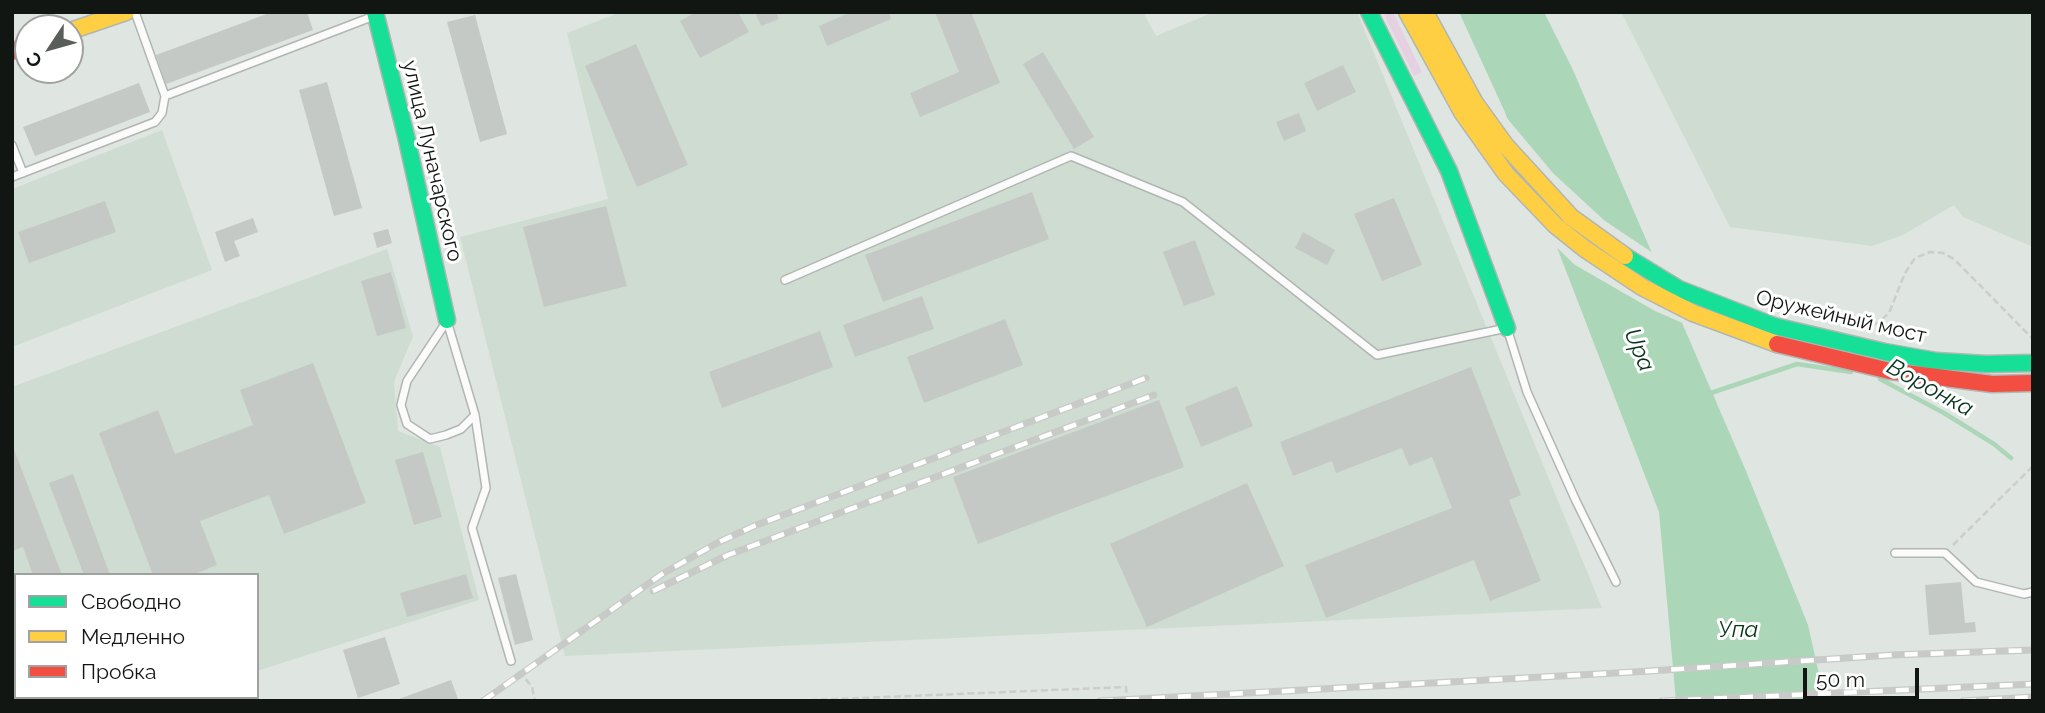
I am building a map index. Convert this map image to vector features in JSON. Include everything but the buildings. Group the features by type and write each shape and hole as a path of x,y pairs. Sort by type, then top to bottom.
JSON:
{"main road":[{"path":"84,26 126,12"},
{"path":"1369,12 1440,150 1507,328"},
{"path":"1407,12 1424,23"},
{"name":"улица Луначарского","path":"375,14 406,136 447,320"},
{"name":"Оружейный мост","path":"1424,23 1475,103 1506,146 1541,186 1594,235 1679,289 1749,318 1885,352 1961,363 2033,363"},
{"name":"Оружейный мост","path":"1424,23 1462,112 1494,159 1555,225 1642,287 1693,313 1768,342 1915,375 1992,384 2033,383"}],"lane":[{"path":"12,177 155,122 162,113 165,96 135,12"},
{"path":"165,96 375,14"},
{"path":"12,145 23,173"},
{"path":"785,280 1072,156 1183,202 1377,355 1507,328 1527,392 1616,582"},
{"path":"447,320 475,415 486,488 472,528 511,661"},
{"path":"447,320 407,381 401,405 407,425 430,439 461,429 475,415"},
{"path":"1895,553 1945,552 1976,582 2024,594 2033,592"}],"path":[{"path":"1853,327 1878,323 1889,313 1905,273 1915,258 1930,252 1943,253 1954,259 2033,339"},
{"path":"1945,552 2033,466"},
{"path":"511,661 532,687 535,701"},
{"path":"789,701 1126,687 1127,701"}],"shaded area":[{"path":"621,12 1143,12 1156,36 1214,12 1357,12 1602,608 565,656 460,237 608,199 567,33"},
{"path":"1383,12 1393,12 1422,72 1414,76"},
{"path":"1621,12 2033,12 2033,247 1963,217 1954,205 1903,235 1872,246 1730,227"},
{"path":"162,130 212,270 12,347 12,189"},
{"path":"387,249 413,336 394,382 398,431 440,447 479,600 259,670 259,573 14,573 14,699 170,699 12,701 12,387"}],"water":[{"name":"Упа","path":"1459,12 1544,12 1572,68 1746,471 1808,625 1825,701 1676,701 1659,512 1504,110"}],"pier":[{"path":"1501,111 1553,173 1605,221 1656,255 1687,325 1655,311 1575,265 1553,244"}],"waterway":[{"name":"Воронка","path":"1708,394 1797,364 1851,372"},
{"name":"Воронка","path":"1880,379 1944,413 1994,444 2011,458"}],"railway":[{"path":"483,701 662,574 719,542 754,526 1146,378"},
{"path":"653,591 728,555 1154,395"},
{"path":"1100,701 1892,655 2033,650"},
{"path":"1662,701 2033,684"},
{"path":"1963,701 2033,697"}],"traffic: fast":[{"path":"375,12 447,320"},
{"path":"1369,12 1449,171 1507,328"},
{"path":"1625,256 1679,289 1774,326 1936,361 2033,363"}],"traffic: slow":[{"path":"84,26 126,12"},
{"path":"1407,12 1462,112 1506,174 1555,225 1585,249 1642,287 1693,313 1777,344"},
{"path":"1425,12 1475,103 1506,146 1571,217 1625,256"}],"traffic: jam":[{"path":"1777,344 1890,371 1992,384 2033,383"}],"water label":[{"name":"Upa","path":"1639,350"}]}
